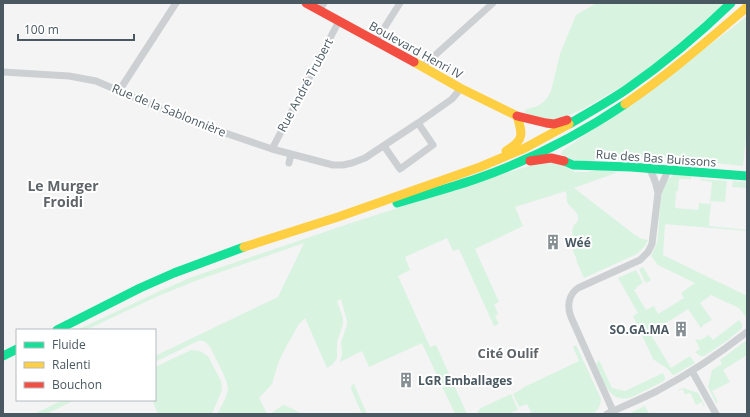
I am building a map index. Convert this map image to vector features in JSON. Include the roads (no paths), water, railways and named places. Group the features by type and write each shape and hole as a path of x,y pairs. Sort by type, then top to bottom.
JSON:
{"main road":[{"name":"Boulevard Henri IV","path":"306,3 322,7 339,21 460,88 517,116 554,124 573,118 587,109 599,107"},
{"path":"59,329 140,288 174,273 238,249 338,217 480,167 525,148 599,107 626,90 653,70 731,3"},
{"path":"338,217 407,201 476,179 520,162 575,135 644,91 699,48 747,7"},
{"path":"436,182 446,175 487,160 516,145 521,138 521,129 517,116"},
{"name":"Rue des Bas Buissons","path":"520,162 551,158 574,165 648,168 747,176"},
{"path":"3,356 16,350"}],"street":[{"path":"119,91 176,3"},
{"path":"376,41 400,3"},
{"path":"422,67 494,3"},
{"name":"Rue André Trubert","path":"272,149 339,21"},
{"name":"Rue de la Sablonnière","path":"3,72 69,76 96,81 184,119 272,149 333,165 343,165 366,158 384,146"},
{"path":"418,123 433,145 400,169 384,146 452,99 460,88"},
{"path":"289,163 291,154"},
{"path":"648,168 656,181 658,193 652,247 643,258 636,262 578,288 572,293 569,302 571,317 610,413 658,390 692,371 747,332"},
{"path":"658,193 666,175 666,170"},
{"path":"692,371 716,414"}],"place":[{"name":"Wéé","path":"553,242"},
{"name":"SO.GA.MA","path":"681,329"},
{"name":"LGR Emballages","path":"406,380"}],"district":[{"name":"Le Murger Froidi","path":"63,194"},
{"name":"Cité Oulif","path":"508,353"}]}
